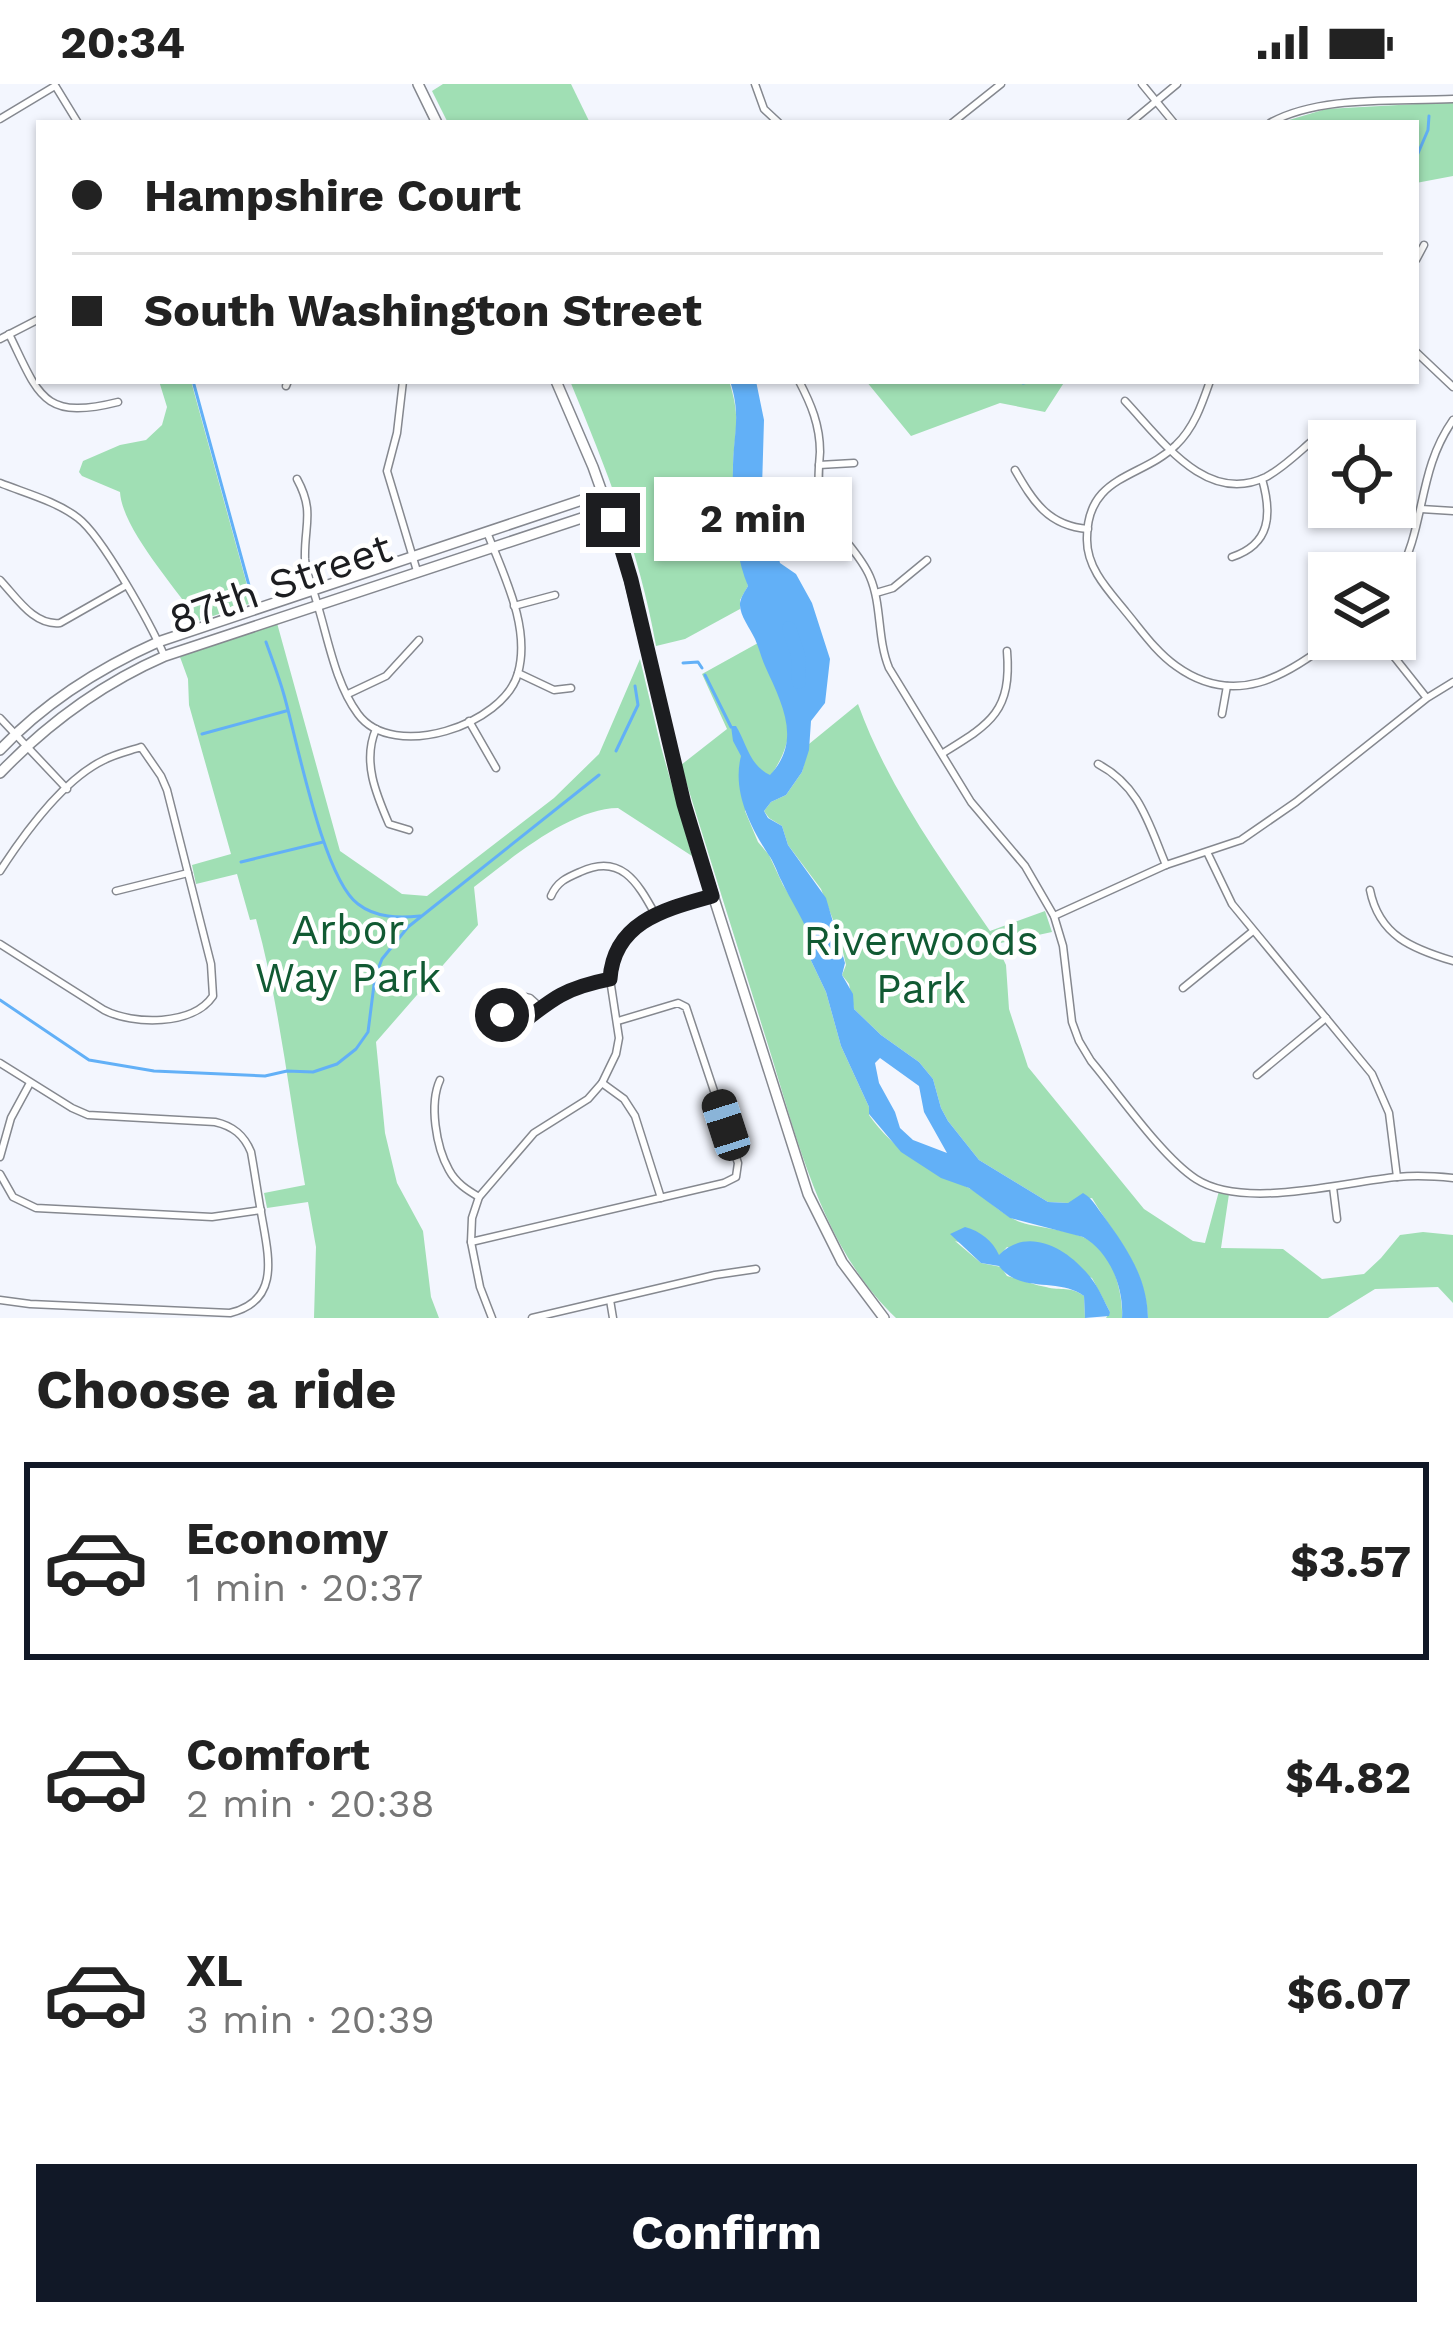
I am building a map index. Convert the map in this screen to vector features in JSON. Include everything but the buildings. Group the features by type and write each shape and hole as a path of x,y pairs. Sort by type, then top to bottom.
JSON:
{"street":[{"path":"418,84 436,120"},
{"path":"755,84 764,109 776,120"},
{"path":"956,120 1001,84"},
{"path":"1142,84 1172,120"},
{"path":"1134,120 1177,84"},
{"path":"0,119 54,85 76,120"},
{"path":"1277,120 1326,105 1453,99"},
{"path":"1419,254 1424,245"},
{"path":"0,339 36,320"},
{"path":"9,334 36,388 51,402 71,410 118,402"},
{"path":"1419,355 1453,388"},
{"path":"403,384 387,472 417,572"},
{"path":"557,384 603,493 631,580 680,788 808,1194 842,1262 884,1318"},
{"path":"800,384 817,421 818,484 828,517 867,570 876,593 885,658 978,811 1031,876 1054,916 1063,946 1072,1022 1091,1060 1178,1165 1208,1185 1254,1194 1397,1177 1453,1178"},
{"path":"1209,384 1194,421 1171,450 1127,473 1093,509 1088,529 1093,568 1153,645 1187,674 1225,686 1254,684 1282,676 1308,658"},
{"path":"1125,400 1191,469 1216,481 1262,479 1308,444"},
{"path":"1410,552 1428,470 1453,420"},
{"path":"819,465 854,464"},
{"path":"1015,470 1048,516 1063,525 1088,529"},
{"path":"297,479 309,509 305,560 348,694 360,717 392,734 428,736 469,721 502,699 518,673 519,628 487,532"},
{"path":"1232,557 1250,551 1263,533 1268,506 1262,479"},
{"path":"0,483 60,507 85,524 165,656"},
{"name":"87th Street","path":"0,750 65,694 158,642 603,493"},
{"name":"87th Street","path":"0,772 74,707 165,656 608,509"},
{"path":"1421,509 1453,511"},
{"path":"876,593 893,588 927,560"},
{"path":"0,580 38,620 50,624 60,623 125,586"},
{"path":"514,606 555,595"},
{"path":"348,694 386,676 419,640"},
{"path":"943,753 998,713 1010,675 1007,651"},
{"path":"1397,660 1427,698"},
{"path":"518,673 554,689 571,688"},
{"path":"1054,916 1253,832 1453,682"},
{"path":"1222,713 1225,686"},
{"path":"0,718 67,789"},
{"path":"469,721 496,768"},
{"path":"376,729 369,750 377,793 389,824 410,830"},
{"path":"0,871 67,789 102,761 141,747 163,780 171,806 213,974 210,1002 193,1015 172,1019 114,1015 0,944"},
{"path":"1098,764 1115,773 1133,793 1166,866"},
{"path":"1207,852 1226,894 1253,931 1364,1063 1389,1113 1397,1177"},
{"path":"551,896 556,884 583,870 612,866 633,880 655,914"},
{"path":"116,891 188,872"},
{"path":"1370,890 1379,914 1405,943 1453,961"},
{"path":"492,1318 471,1242 479,1197 534,1133 588,1099 602,1083 616,1054 617,1021 610,979 621,942 655,914 712,896"},
{"path":"1183,988 1253,931"},
{"path":"540,1006 526,996 518,998 502,1019 518,1026 569,989 610,979"},
{"path":"471,1242 730,1181 738,1173 686,1007 671,1004 617,1021"},
{"path":"1257,1075 1326,1018"},
{"path":"0,1063 88,1114 230,1126 251,1152 268,1255 268,1273 259,1299 240,1311 0,1300"},
{"path":"440,1080 434,1111 446,1166 460,1185 479,1197"},
{"path":"0,1157 11,1118 31,1082"},
{"path":"602,1083 624,1099 635,1116 662,1198"},
{"path":"0,1174 13,1197 36,1208 212,1217 261,1210"},
{"path":"1333,1185 1337,1219"},
{"path":"532,1318 756,1269"},
{"path":"610,1300 613,1318"}],"green space":[{"path":"443,84 571,84 589,120 446,120 432,91"},
{"path":"1453,102 1453,176 1419,182 1419,120 1289,120 1326,109"},
{"path":"160,384 192,384 252,603 198,621 140,541 120,492 79,472 83,461 146,440 162,425 167,407"},
{"path":"571,384 730,384 736,414 735,510 748,586 740,609 685,639 656,646 609,479"},
{"path":"868,384 1063,384 1045,412 1000,403 911,436"},
{"name":"Arbor Way Park","path":"277,623 340,851 402,894 427,896 554,798 599,754 640,659 692,856 618,808 581,816 542,837 474,887 478,925 376,1042 385,1133 397,1183 423,1231 431,1297 439,1318 314,1318 316,1247 308,1202 267,1208 264,1193 305,1185 278,1018 256,919 250,920 237,874 196,884 192,865 231,854 180,657"},
{"path":"758,643 789,729 783,754 745,811 802,915 811,940 806,950 826,992 841,1046 869,1115 912,1158 972,1190 1012,1219 1073,1234 1100,1248 1117,1281 1122,1318 1106,1318 1110,1312 1092,1278 1007,1247 999,1256 955,1241 981,1263 1001,1267 1007,1276 1079,1293 1084,1296 1085,1318 896,1318 847,1256 812,1183 681,765 727,729 702,674"},
{"name":"Riverwoods Park","path":"858,704 900,793 990,931 1045,911 1052,932 996,944 1006,965 1009,1009 1028,1067 1144,1209 1193,1241 1205,1243 1219,1191 1229,1194 1221,1248 1283,1249 1322,1279 1364,1274 1400,1235 1453,1235 1453,1303 1438,1287 1375,1289 1328,1318 1148,1318 1135,1267 1092,1198 1048,1202 979,1160 948,1121 933,1079 919,1062 854,1009 849,984 842,975 846,965 839,935 821,889 788,845 782,826 764,811 786,795 802,772 809,744"}],"water":[{"path":"731,384 757,384 764,420 762,488 780,563 796,574 812,603 830,659 825,703 811,721 802,772 786,795 764,811 782,826 788,845 826,898 854,1009 919,1062 933,1079 948,1121 979,1160 1048,1202 1068,1203 1083,1193 1092,1200 1134,1263 1148,1318 1122,1318 1113,1272 1093,1244 1083,1237 1010,1218 969,1188 941,1178 901,1152 869,1114 841,1046 826,992 806,950 811,940 808,932 755,832 741,795 741,756 731,726 736,726 757,766 770,775 780,762 787,735 782,707 740,608 748,586 734,527 736,414","holes":["880,1058 919,1086 924,1112 947,1153 913,1140 900,1128 879,1083 875,1063"]},
{"path":"965,1227 985,1237 999,1255 1010,1246 1035,1241 1060,1250 1091,1278 1109,1316 1085,1318 1084,1296 1074,1290 1018,1280 999,1266 981,1263 950,1234"}],"waterway":[{"path":"1419,151 1429,116"},
{"path":"194,384 250,589"},
{"path":"789,628 798,655 799,682"},
{"path":"266,642 323,838 345,889 372,912 420,916"},
{"path":"683,663 698,662 702,668"},
{"path":"705,675 731,727"},
{"path":"616,751 638,705 635,686"},
{"path":"202,734 286,711"},
{"path":"0,1000 89,1060 154,1071 265,1076 313,1072 337,1064 368,1032 375,977 382,959 408,927 599,775"},
{"path":"241,862 323,842"}],"route":[{"path":"502,1015 507,1025 518,1026 557,995 610,979 614,953 628,934 661,910 712,896 684,804 613,520"}]}
